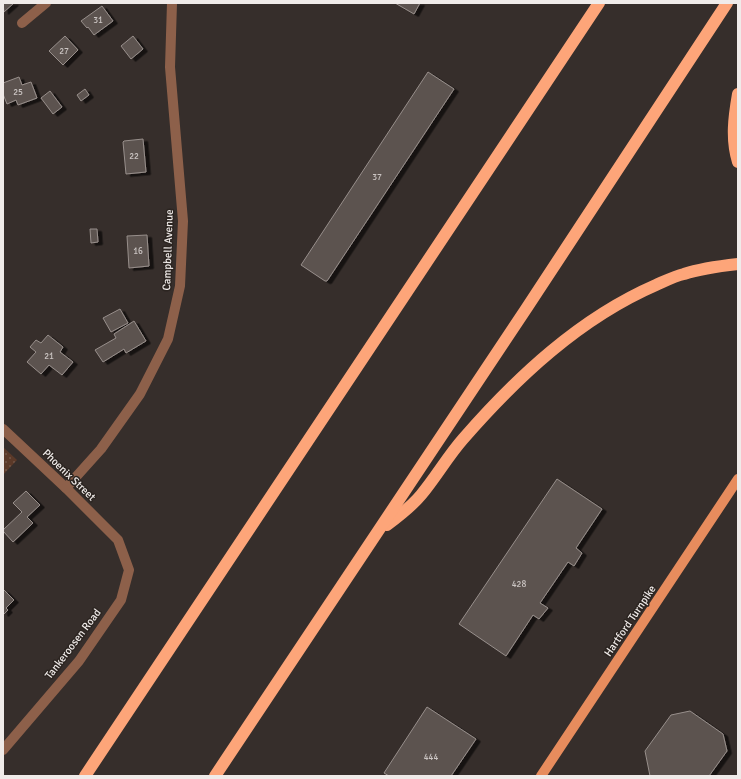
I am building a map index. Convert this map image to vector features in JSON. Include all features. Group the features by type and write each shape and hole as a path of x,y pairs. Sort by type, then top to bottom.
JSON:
{"highway":[{"path":"85,776 599,3"},
{"path":"215,776 727,3"},
{"path":"738,94 733,127 734,147 738,162"},
{"path":"378,531 411,505 459,444 509,389 547,355 582,327 628,298 672,278 707,268 738,264"}],"main road":[{"name":"Hartford Turnpike","path":"541,776 738,479"}],"street":[{"path":"22,23 46,3"},
{"name":"Campbell Avenue","path":"66,488 101,449 140,394 168,339 180,286 183,222 170,67 172,3"},
{"name":"Phoenix Street","path":"3,429 66,488 118,540"},
{"name":"Tankeroosen Road","path":"3,750 79,661 121,600 129,570 118,540"}],"shaded area":[{"path":"3,447 17,460 3,475"}],"building":[{"path":"3,3 14,3 4,12"},
{"path":"395,3 420,3 414,14"},
{"path":"102,6 113,21 94,35 81,21"},
{"path":"65,36 78,50 63,65 49,51"},
{"path":"133,36 143,49 131,59 121,46"},
{"path":"428,72 454,89 327,281 325,281 301,265"},
{"path":"19,77 22,85 31,82 37,98 18,105 16,100 7,104 3,94 3,83"},
{"path":"85,89 89,95 81,101 77,95"},
{"path":"50,91 62,107 53,114 41,98"},
{"path":"143,139 146,172 126,174 123,142"},
{"path":"90,229 97,229 98,242 91,243"},
{"path":"147,235 149,266 129,268 127,236"},
{"path":"120,309 128,323 111,332 103,318"},
{"path":"134,321 146,341 126,353 124,349 103,362 95,350 116,338 114,334"},
{"path":"48,335 63,347 60,352 73,362 62,375 49,365 41,374 27,362 36,352 30,347 36,340 41,343"},
{"path":"557,479 602,509 576,548 582,553 574,566 568,562 540,603 548,608 539,619 533,615 506,656 459,624"},
{"path":"26,491 40,505 27,517 33,523 13,542 3,530 22,512 13,503"},
{"path":"4,590 14,600 6,608 8,610 4,614 3,591"},
{"path":"427,707 476,739 451,776 389,776 384,773"},
{"path":"690,711 723,734 727,751 709,776 650,776 645,751 671,715"}]}
